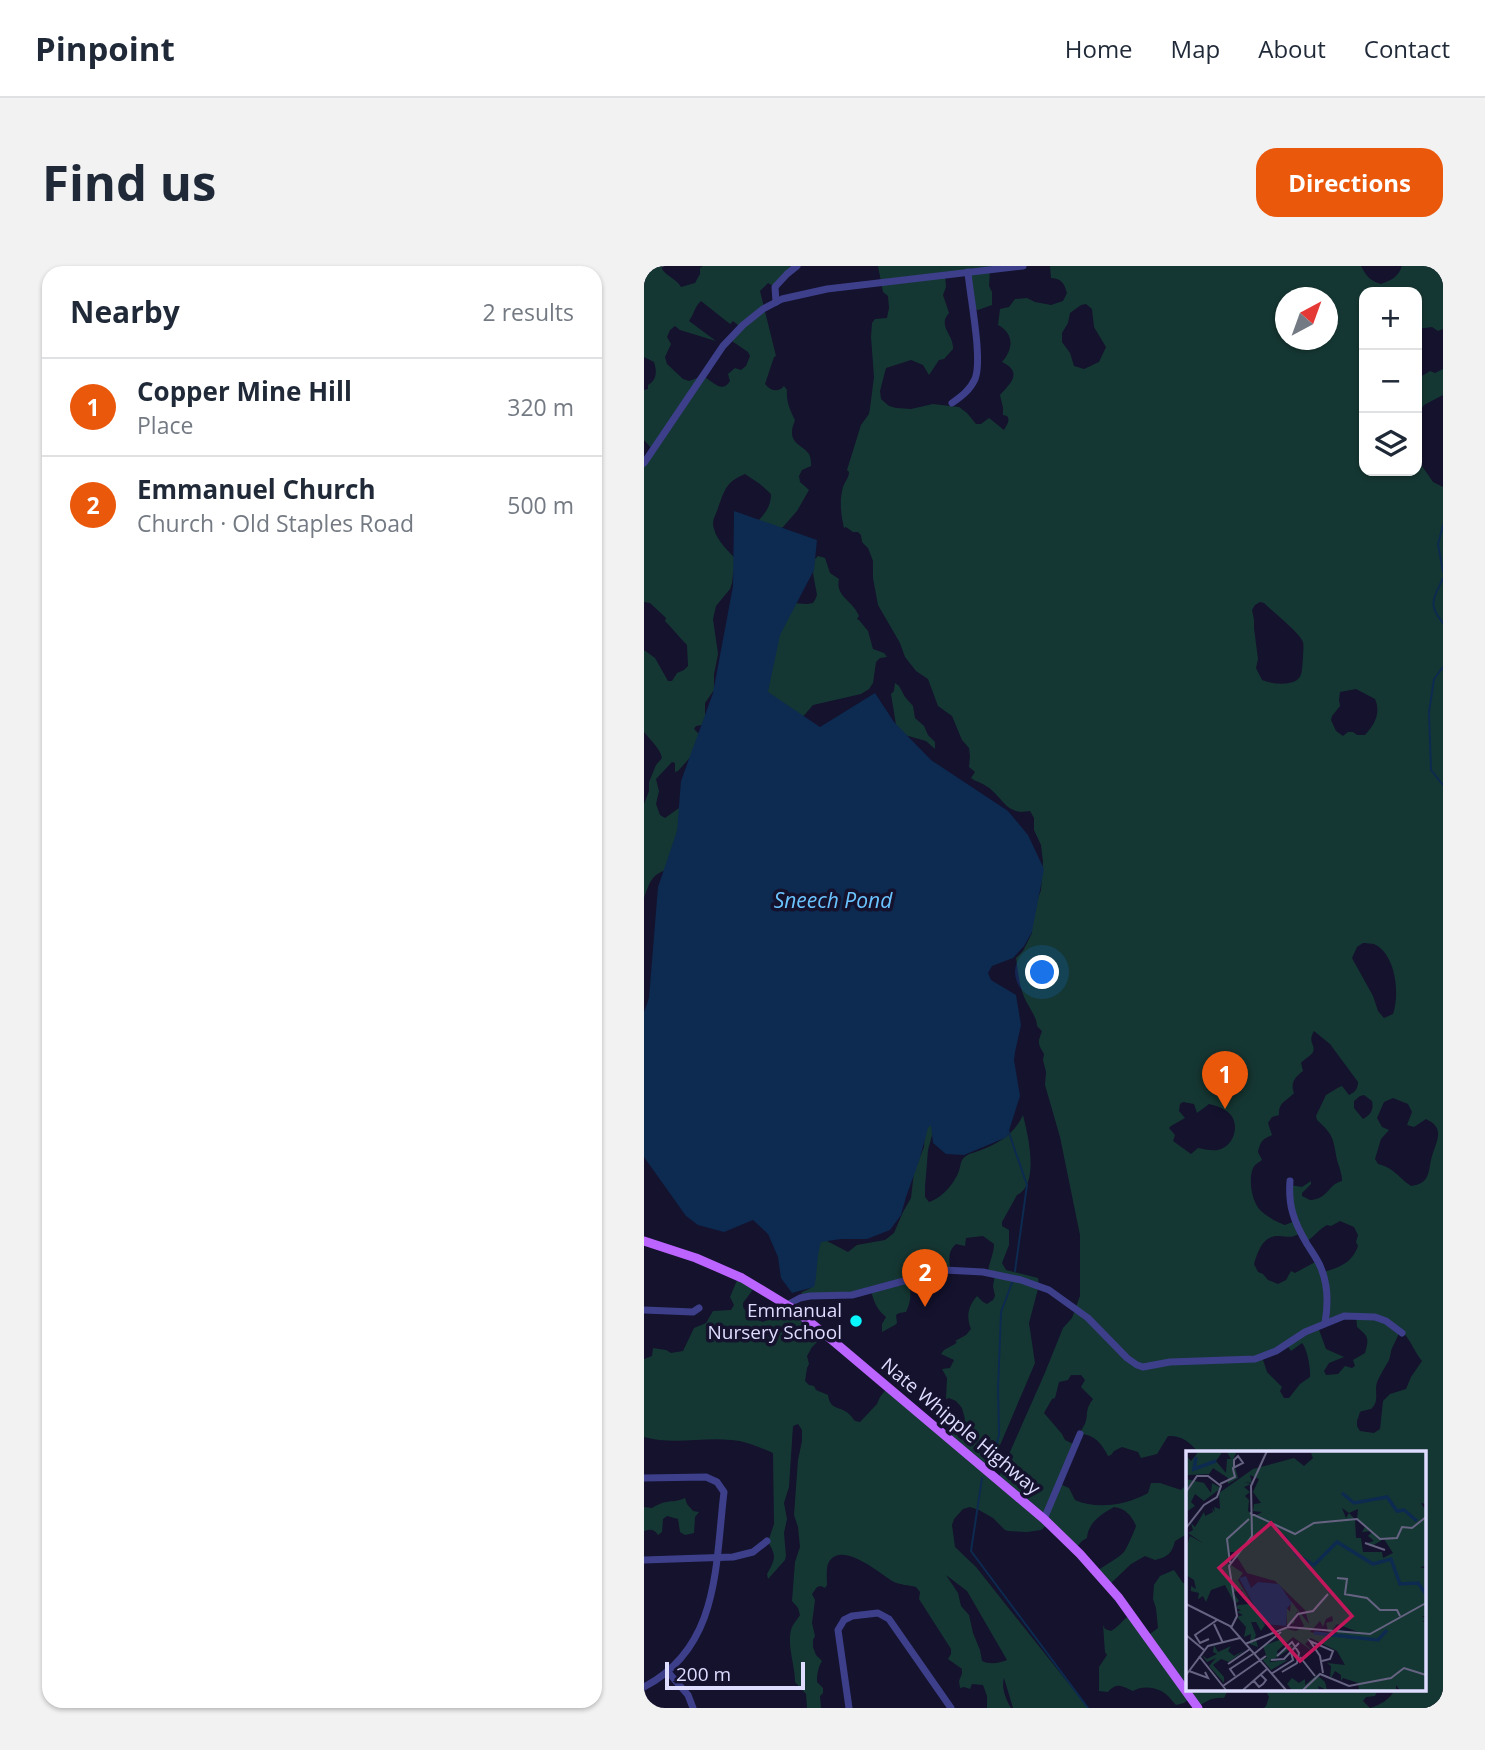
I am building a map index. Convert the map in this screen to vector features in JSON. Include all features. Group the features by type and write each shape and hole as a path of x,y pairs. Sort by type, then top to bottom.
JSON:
{"main road":[{"name":"Nate Whipple Highway","path":"644,1241 714,1265 742,1278 787,1305 832,1340 1044,1519 1080,1554 1119,1598 1198,1708"}],"street":[{"path":"776,302 775,287 797,266"},
{"path":"644,463 730,337 776,302 827,289 1023,266"},
{"path":"952,403 968,391 977,370 968,272"},
{"path":"1290,1181 1289,1196 1294,1217 1324,1276 1327,1300 1325,1323"},
{"path":"787,1305 810,1296 852,1295 944,1270 983,1272 1021,1280 1049,1290 1088,1318 1127,1358 1143,1367 1170,1362 1255,1359 1280,1349 1305,1332 1344,1316 1375,1317 1387,1321 1402,1333"},
{"path":"644,1310 693,1312 699,1308"},
{"path":"1044,1519 1080,1434"},
{"path":"644,1478 706,1477 720,1486 723,1492 714,1587 707,1614 692,1644 668,1672 644,1687"},
{"path":"644,1560 743,1556 767,1541"},
{"path":"849,1708 838,1630 846,1618 875,1613 889,1619 951,1708"},
{"path":"668,1672 688,1695 693,1708"}],"green space":[{"path":"644,266 662,266 664,272 681,287 695,283 703,266 796,266 775,287 768,283 760,291 776,356 765,384 775,390 784,386 787,390 795,420 792,435 811,458 811,466 802,470 799,476 800,482 809,490 797,511 774,533 758,521 768,509 771,494 760,484 745,474 730,483 722,496 713,526 721,542 738,561 730,589 716,606 713,619 718,654 714,690 705,703 705,720 694,729 703,738 703,743 678,771 675,772 675,763 672,762 656,779 659,791 656,804 660,815 665,818 682,808 669,869 655,876 644,898 644,804 649,782 662,758 657,747 644,732 644,650 655,658 668,681 672,681 677,673 688,666 687,645 665,621 666,618 650,603 644,602 644,462 652,449 644,440 644,390 648,389 656,372 654,362 644,357","holes":["701,301 730,324 733,321 739,326 729,339 750,356 746,366 741,370 735,368 728,374 730,381 724,387 703,376 689,381 683,379 667,364 665,357 671,344 667,337 675,326 716,341 689,321"]},
{"path":"878,266 1017,266 990,269 992,305 978,310 973,308 968,273 945,275 946,287 943,295 949,313 945,326 953,349 944,359 939,360 929,375 923,365 911,360 886,368 880,391 881,399 889,406 911,409 933,404 959,407 976,424 989,418 1004,430 1008,420 1007,416 1003,415 1000,395 1011,382 1013,374 1002,362 1010,347 1010,337 998,325 1000,309 1009,307 1015,299 1027,298 1051,305 1063,301 1067,293 1064,284 1051,278 1050,266 1361,266 1369,278 1381,284 1394,278 1402,266 1443,266 1443,329 1438,331 1432,327 1422,328 1422,287 1359,287 1359,476 1422,476 1422,466 1433,482 1443,487 1443,1708 1370,1708 1385,1701 1394,1690 1426,1690 1426,1451 1197,1451 1185,1440 1168,1436 1157,1454 1141,1458 1138,1452 1122,1447 1108,1456 1097,1441 1080,1434 1093,1399 1081,1387 1085,1380 1081,1375 1071,1375 1068,1380 1059,1382 1055,1398 1044,1413 1065,1440 1075,1445 1060,1484 1069,1488 1075,1500 1093,1505 1121,1503 1140,1497 1148,1493 1151,1483 1181,1490 1186,1485 1186,1535 1175,1541 1166,1556 1155,1560 1145,1556 1131,1564 1108,1586 1096,1572 1124,1552 1136,1526 1122,1509 1114,1507 1100,1516 1090,1528 1087,1538 1075,1549 1048,1524 1041,1530 1008,1531 993,1518 970,1507 963,1509 952,1525 955,1547 976,1567 1088,1708 1013,1708 1004,1678 1004,1690 1011,1708 987,1708 983,1685 972,1684 970,1689 960,1688 962,1669 948,1659 951,1649 919,1599 920,1592 916,1587 894,1582 861,1561 842,1555 834,1557 828,1564 825,1588 817,1587 812,1594 815,1600 813,1647 822,1661 817,1682 823,1688 823,1693 820,1696 821,1708 807,1708 806,1694 795,1682 790,1642 792,1628 800,1615 792,1601 795,1562 800,1547 794,1515 802,1430 798,1424 793,1426 789,1487 784,1503 787,1519 784,1533 786,1556 768,1579 767,1574 774,1558 768,1542 774,1524 773,1453 737,1441 644,1437 644,1359 652,1356 653,1348 671,1353 683,1351 694,1328 706,1323 713,1311 731,1310 734,1305 730,1297 738,1278 754,1288 743,1307 754,1318 763,1322 767,1320 779,1302 824,1335 807,1356 809,1364 805,1381 828,1395 831,1404 847,1412 855,1421 860,1422 877,1404 887,1388 943,1434 951,1425 958,1426 962,1423 965,1419 962,1408 956,1401 946,1399 947,1378 942,1369 950,1368 954,1360 941,1354 971,1329 969,1312 977,1296 987,1304 995,1296 995,1275 988,1272 994,1244 983,1236 966,1238 965,1246 956,1244 952,1249 950,1269 908,1281 910,1297 906,1312 896,1315 897,1323 882,1332 886,1317 880,1312 871,1291 800,1297 802,1292 813,1286 813,1256 821,1241 825,1240 848,1252 857,1245 885,1240 894,1233 911,1198 914,1172 924,1147 925,1129 931,1124 934,1128 928,1150 925,1187 925,1197 929,1202 943,1194 951,1185 964,1158 1006,1137 1023,1115 1027,1134 1030,1158 1028,1181 1002,1222 1002,1226 1009,1230 1009,1245 1002,1263 1006,1270 1038,1278 1039,1285 1029,1323 1035,1363 989,1471 998,1479 1063,1328 1072,1318 1080,1296 1080,1235 1060,1137 1045,1085 1044,1054 1039,1042 1042,1031 1037,1026 1023,994 1016,958 1023,951 1032,933 1032,916 1041,890 1043,862 1041,845 1034,830 1034,818 1030,811 1015,811 1010,808 992,790 971,778 975,772 969,767 969,748 962,740 952,716 938,706 928,679 916,671 905,657 878,605 873,561 868,548 858,532 844,528 841,513 843,487 849,472 847,470 861,425 870,408 874,377 872,323 875,319 887,318 889,308","holes":["1086,304 1092,309 1094,327 1106,347 1099,362 1084,369 1074,366 1070,353 1062,342 1062,333 1070,313","1264,603 1301,638 1302,672 1300,677 1291,683 1270,683 1262,680 1256,668 1258,659 1252,610 1255,605","1356,689 1375,699 1376,718 1365,735 1348,732 1343,736 1336,731 1331,720 1340,706 1340,692","1363,943 1374,944 1392,965 1396,986 1393,1014 1384,1018 1378,1011 1373,996 1352,958 1357,947","1314,1031 1330,1044 1358,1084 1356,1090 1349,1095 1342,1086 1326,1095 1316,1116 1332,1138 1342,1181 1321,1197 1310,1200 1302,1196 1302,1193 1311,1181 1302,1187 1290,1185 1295,1221 1285,1225 1269,1217 1255,1203 1251,1179 1253,1168 1262,1160 1258,1152 1261,1143 1272,1135 1268,1123 1272,1117 1279,1115 1281,1104 1294,1093 1294,1080 1303,1071 1301,1063 1313,1052 1311,1041","1364,1095 1372,1101 1373,1107 1363,1119 1354,1108 1354,1101","1393,1098 1408,1104 1412,1112 1407,1125 1414,1127 1426,1119 1437,1129 1438,1137 1428,1174 1423,1182 1411,1186 1392,1170 1378,1164 1375,1159 1381,1139 1389,1130 1382,1127 1377,1118 1384,1102","1180,1104 1194,1104 1197,1113 1209,1104 1230,1114 1235,1129 1226,1147 1212,1150 1198,1148 1191,1154 1173,1141 1175,1135 1169,1128 1185,1118 1179,1111","1340,1221 1354,1227 1358,1235 1358,1246 1345,1264 1324,1272 1317,1261 1295,1273 1291,1271 1286,1280 1278,1284 1258,1272 1254,1264 1262,1245 1269,1238 1301,1233 1307,1241 1327,1225 1331,1226","1356,1316 1357,1327 1367,1338 1367,1344 1365,1353 1353,1360 1355,1366 1345,1366 1338,1374 1326,1375 1324,1371 1329,1363 1344,1357 1326,1349 1318,1327","1400,1330 1422,1361 1406,1389 1390,1394 1383,1401 1380,1429 1374,1433 1360,1431 1357,1426 1360,1412 1374,1406 1377,1382","1302,1343 1308,1359 1310,1377 1300,1384 1289,1398 1284,1398 1280,1391 1282,1387 1267,1372 1262,1357 1287,1345 1291,1351","946,1575 967,1591 1007,1660 995,1663 982,1661 969,1615 961,1606 958,1593"]},
{"path":"1443,369 1443,395 1422,408 1422,376 1430,371 1435,373"},
{"path":"818,556 825,558 830,573 839,579 840,590 859,616 857,619 868,631 873,649 887,657 876,662 873,683 869,689 861,694 813,705 800,720 749,676 792,603 807,604 815,600 817,595 813,573"},
{"path":"895,683 913,706 915,718 935,742 935,749 926,741 905,735 896,725 891,694"},
{"path":"685,1498 693,1511 699,1512 695,1517 694,1533 685,1535 680,1532 678,1519 667,1516 663,1519 662,1532 658,1535 652,1530 644,1531 644,1507 652,1508"},
{"path":"1174,1570 1186,1584 1186,1690 1226,1690 1224,1698 1210,1700 1198,1707 1190,1698 1176,1705 1164,1693 1151,1688 1133,1691 1117,1686 1108,1692 1099,1691 1099,1667 1107,1655 1103,1625 1111,1631 1130,1615 1146,1637 1158,1628 1153,1599 1154,1585 1160,1576"},
{"path":"1266,1690 1377,1692 1375,1696 1366,1697 1363,1701 1370,1708 1264,1708 1269,1697"}],"water":[{"name":"Sneech Pond","path":"734,511 817,540 814,570 780,635 768,692 820,727 875,693 894,722 931,760 1008,811 1028,835 1044,869 1032,932 1013,958 992,966 988,973 991,980 1016,995 1021,1025 1014,1060 1020,1096 1007,1137 964,1155 946,1154 933,1143 931,1125 901,1215 890,1230 867,1239 821,1242 814,1287 792,1293 781,1278 778,1257 768,1234 753,1220 724,1232 698,1225 686,1216 644,1157 644,1012 649,998 658,887 677,831 681,781 713,693 733,586"}],"waterway":[{"path":"1443,525 1438,544 1443,572"},
{"path":"1443,578 1434,601 1435,611 1443,623"},
{"path":"1443,667 1434,679 1429,712 1431,770 1443,785"},
{"path":"1008,1130 1027,1185 1015,1271"},
{"path":"991,1466 999,1435 1001,1312 1012,1283"},
{"path":"982,1478 971,1551 1088,1708"}],"place":[{"name":"Copper Mine Hill","path":"1225,1109"},
{"name":"Emmanuel Church","path":"925,1307"},
{"name":"Emmanual Nursery School","path":"856,1321"}]}
